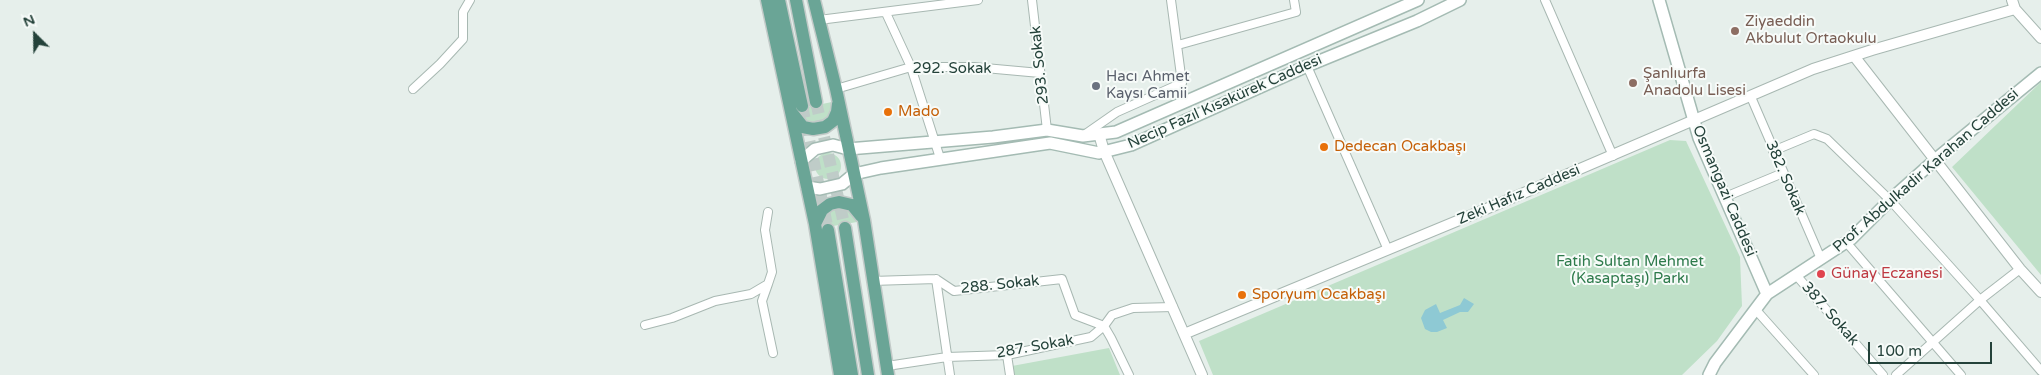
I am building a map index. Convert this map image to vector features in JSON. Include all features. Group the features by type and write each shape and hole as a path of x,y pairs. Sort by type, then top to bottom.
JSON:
{"main road":[{"path":"767,0 815,224 840,375"},
{"path":"779,0 802,106"},
{"path":"796,0 816,102"},
{"path":"814,0 837,94 864,220 872,281 888,371"},
{"name":"Necip Fazıl Kısakürek Caddesi","path":"801,161 815,149 833,145 848,149 1047,130 1083,136 1116,132 1418,0"},
{"name":"Necip Fazıl Kısakürek Caddesi","path":"807,187 820,189 842,184 854,174 880,168 1050,143 1099,152 1131,145 1307,66 1417,21 1460,0"},
{"name":"Osmangazi Caddesi","path":"1660,0 1699,138 1767,294"},
{"name":"Prof. Abdulkadir Karahan Caddesi","path":"1709,375 1715,363 1767,294 1846,242 1936,159 2041,73"},
{"path":"790,109 803,127 814,129 825,127 832,122 837,112 837,94"},
{"path":"815,224 822,210 830,204 839,202 852,205 859,211 864,220"},
{"path":"845,228 868,375"},
{"path":"828,230 852,375"}],"street":[{"path":"413,89 463,39 463,12 470,0"},
{"path":"819,20 978,0"},
{"name":"293. Sokak","path":"1032,0 1047,130"},
{"path":"1083,136 1117,112 1182,83 1172,0"},
{"path":"1178,44 1296,12 1294,0"},
{"path":"1546,0 1613,156"},
{"path":"2014,4 2041,38"},
{"name":"Zeki Hafız Caddesi","path":"1184,334 1695,122 1813,69 2014,4"},
{"path":"886,13 910,68 940,158"},
{"path":"1854,56 2020,269 2041,292"},
{"path":"1307,66 1388,250"},
{"name":"292. Sokak","path":"837,94 910,68 974,67 1040,73"},
{"name":"382. Sokak","path":"1751,97 1820,259"},
{"path":"1099,134 1104,151 1202,375"},
{"path":"1773,151 1814,134 1827,139 1890,200 2041,371"},
{"path":"1725,197 1783,173"},
{"path":"768,212 765,230 772,272 762,301 773,353"},
{"path":"1846,242 1961,375"},
{"path":"1896,375 1980,300 2020,269"},
{"name":"387. Sokak","path":"1796,275 1883,375"},
{"path":"936,279 950,375"},
{"name":"288. Sokak","path":"872,281 936,279 954,290 1062,279 1075,315 1104,326"},
{"path":"645,325 672,318 714,301 751,294 768,284"},
{"name":"287. Sokak","path":"888,371 947,357 1007,355 1091,337 1104,326 1112,315 1133,308 1173,307"},
{"path":"1756,310 1814,375"},
{"path":"1104,326 1129,375"},
{"path":"1007,355 1010,375"}],"green space":[{"path":"2041,82 2041,275 1952,167"},
{"path":"832,102 829,118 819,124 804,121 797,109"},
{"name":"Fatih Sultan Mehmet (Kasaptaşı) Parkı","path":"1670,140 1686,141 1740,257 1742,306 1717,341 1682,375 1213,375 1199,341"},
{"path":"828,153 837,157 841,166 837,175 828,179 819,175 815,166 819,157"},
{"path":"841,207 849,209 855,215 857,222 821,228 823,218 830,210"},
{"path":"1109,348 1120,375 1014,375 1012,366"}],"water":[{"path":"1464,298 1474,304 1468,312 1460,312 1443,320 1447,328 1437,332 1425,329 1421,318 1425,310 1436,304 1440,313 1460,305"}],"tunnel":[{"path":"816,102 845,228"},
{"path":"802,106 828,230"}],"place":[{"name":"Ziyaeddin Akbulut Ortaokulu","path":"1735,31"},
{"name":"Şanlıurfa Anadolu Lisesi","path":"1633,83"},
{"name":"Hacı Ahmet Kaysı Camii","path":"1096,86"},
{"name":"Mado","path":"888,112"},
{"name":"Dedecan Ocakbaşı","path":"1324,147"},
{"name":"Günay Eczanesi","path":"1821,274"},
{"name":"Sporyum Ocakbaşı","path":"1242,295"}]}
